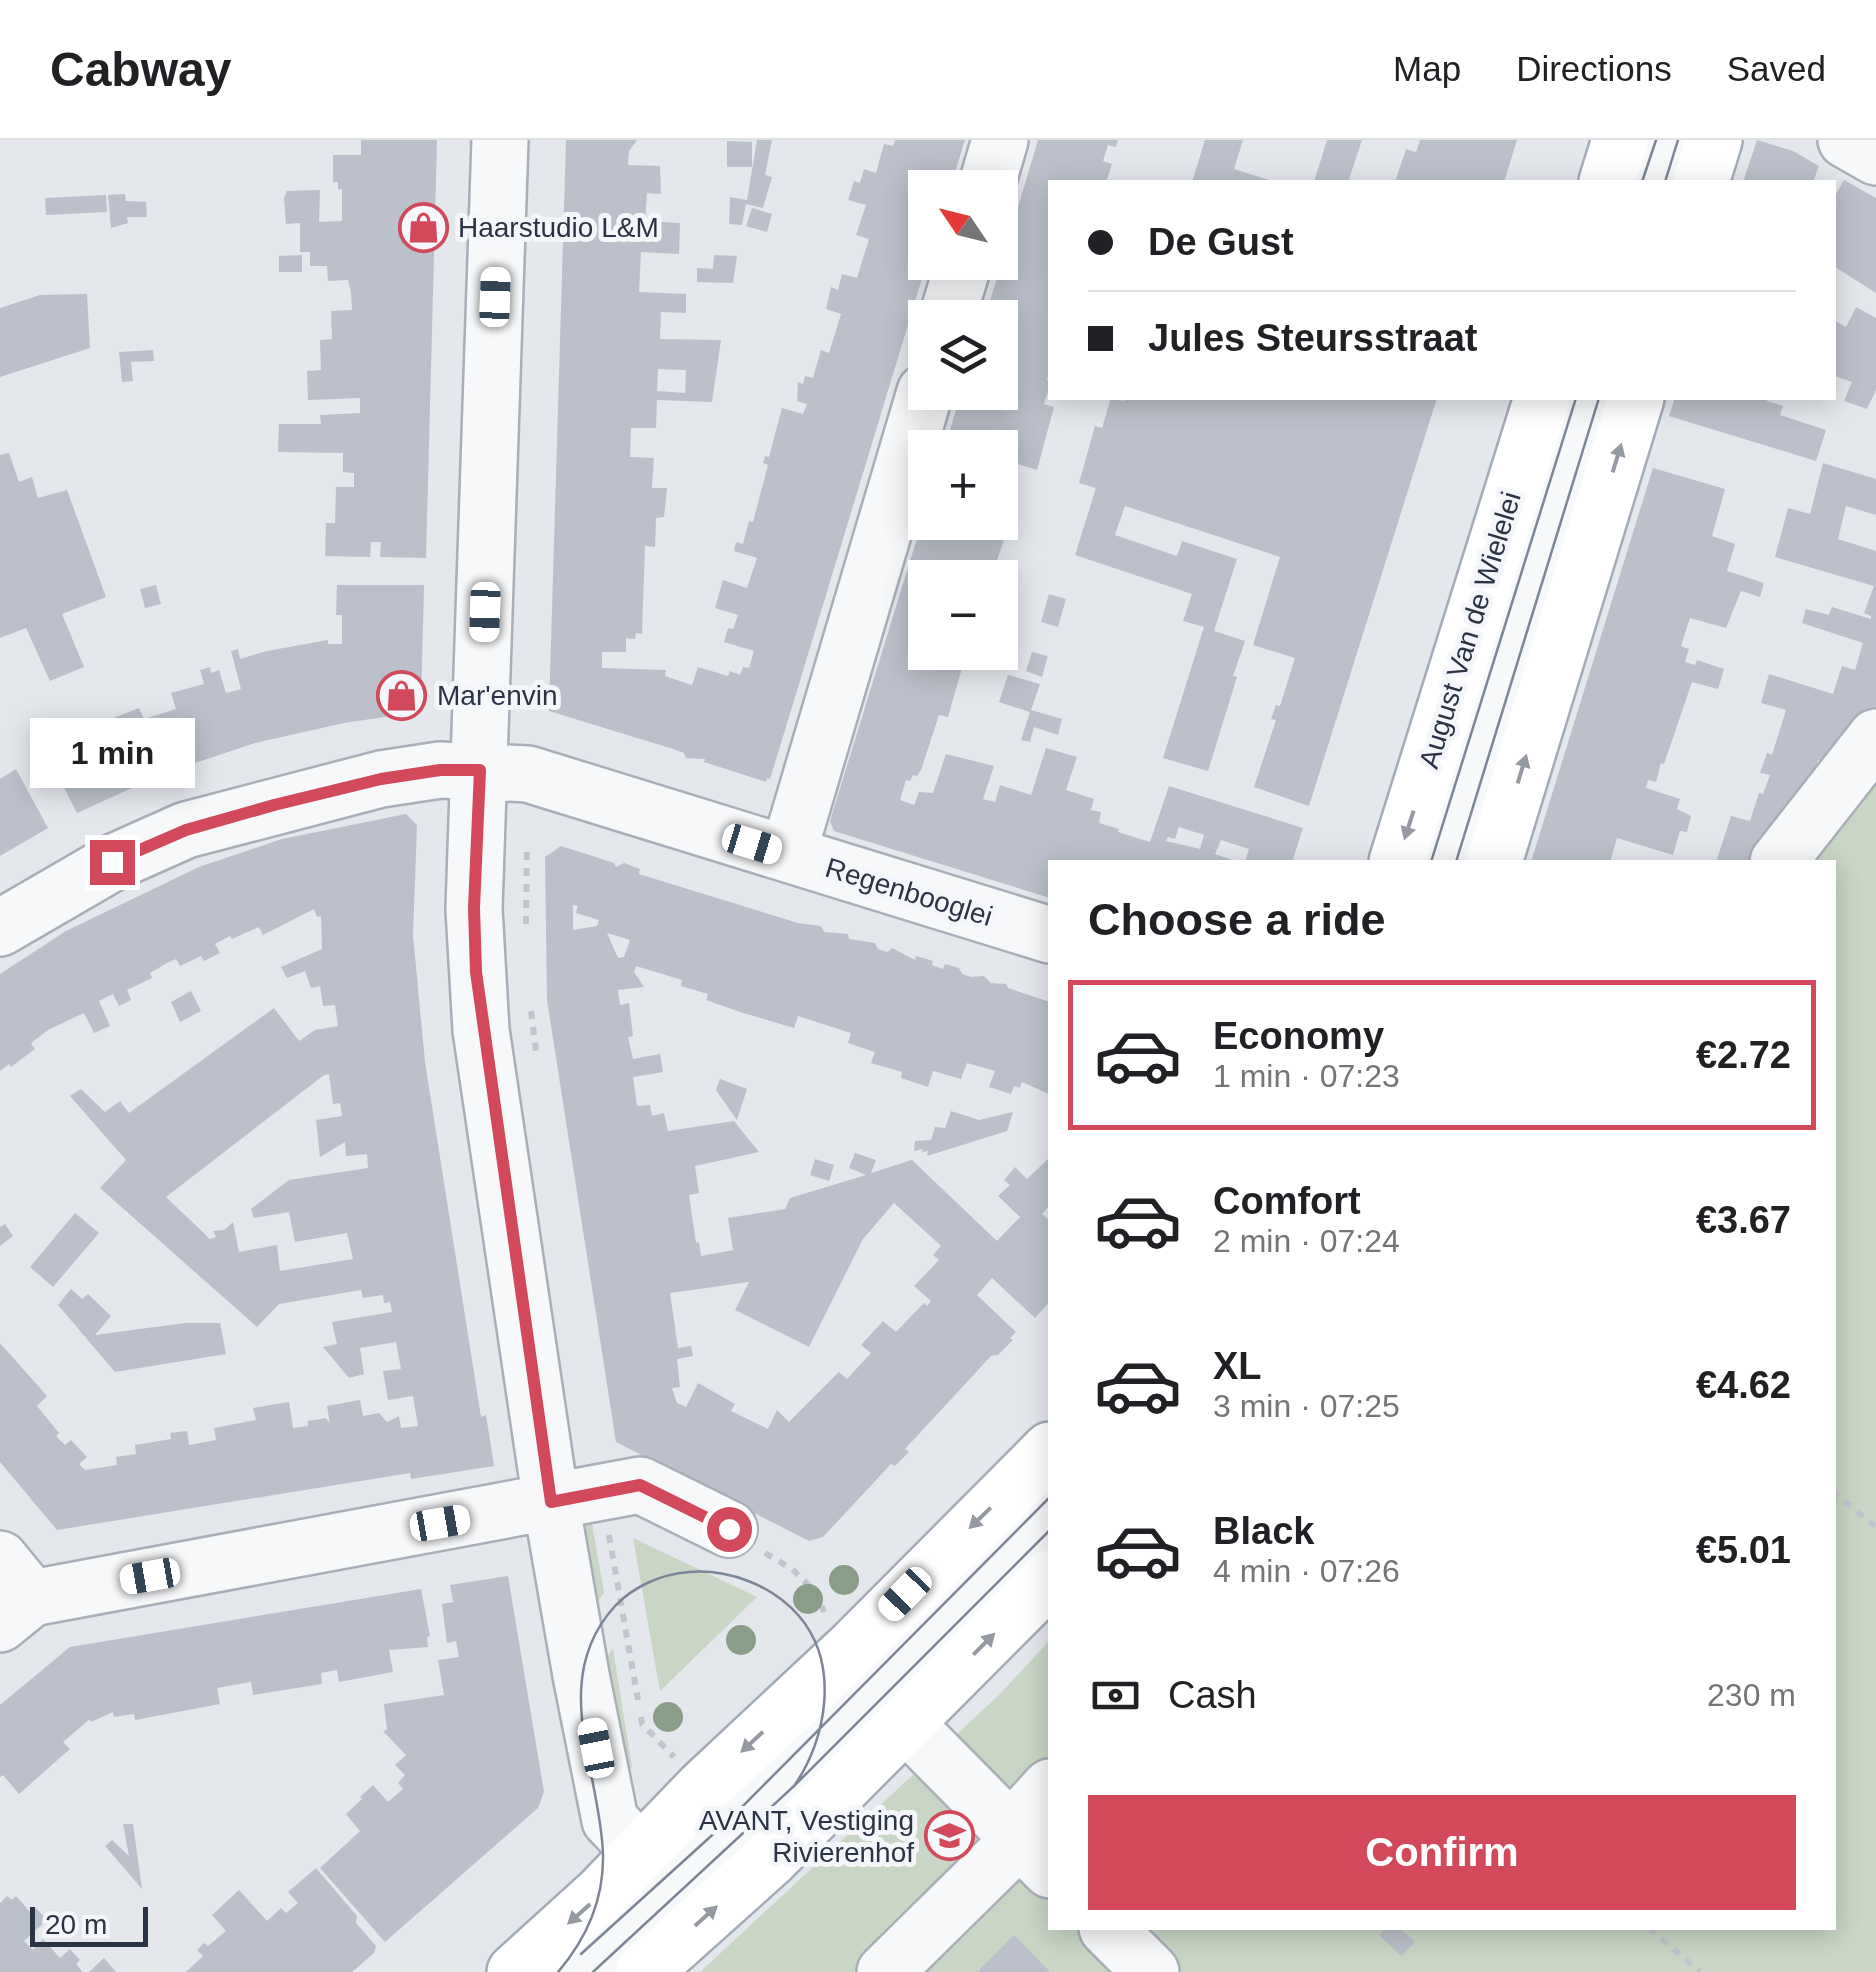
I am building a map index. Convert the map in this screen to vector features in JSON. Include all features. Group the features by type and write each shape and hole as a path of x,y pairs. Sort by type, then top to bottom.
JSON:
{"main road":[{"path":"1608,180 1620,140"},
{"path":"1702,180 1714,140"},
{"name":"August Van de Wielelei","path":"1399,860 1541,400"},
{"path":"1495,860 1635,400"},
{"path":"515,1972 600,1895 1048,1452"},
{"path":"644,1972 753,1842 904,1723 1048,1580"}],"street":[{"path":"500,140 474,908 480,1010 576,1497 610,1820 640,1852"},
{"path":"991,170 1000,140"},
{"path":"1655,180 1667,140"},
{"path":"1846,140 1876,157"},
{"name":"August Van de Wielelei","path":"1445,860 1587,400"},
{"path":"788,854 920,410"},
{"path":"1780,860 1876,737"},
{"name":"Regenbooglei","path":"0,928 112,862 186,830 381,779 440,770 480,770 528,774 1048,935"},
{"path":"11,1594 640,1485 729,1529"},
{"path":"576,1972 753,1842 1048,1515"},
{"path":"904,1723 1027,1846"},
{"path":"885,1972 1027,1846 1048,1792"},
{"path":"1109,1930 1152,1972"}],"path":[{"path":"1836,1494 1876,1527"},
{"path":"576,1497 642,1724 676,1758"},
{"path":"1651,1930 1700,1972"}],"green space":[{"path":"1876,765 1876,1972 700,1972 999,1695 1048,1642 1048,1930 1836,1930 1836,860 1802,860"},
{"path":"591,1518 604,1593 588,1614 573,1519"},
{"path":"633,1538 757,1597 660,1691"},
{"path":"613,1649 632,1767 615,1783 598,1669"}],"building":[{"path":"361,140 437,140 426,558 380,557 381,542 371,542 370,557 325,556 326,523 335,523 336,487 354,487 354,473 343,472 343,453 278,452 279,424 321,424 320,415 360,413 360,398 308,400 307,371 321,370 320,340 332,339 331,311 352,310 351,292 348,280 328,281 327,266 310,266 310,252 300,252 300,223 286,224 284,198 287,191 320,190 319,222 342,221 342,189 338,190 338,182 333,182 333,155 361,155"},
{"path":"566,140 637,140 629,151 628,165 660,166 661,194 647,193 645,221 680,223 679,254 641,252 639,292 686,294 686,313 661,312 660,339 721,340 712,402 657,400 656,428 631,428 630,457 654,458 652,488 667,488 664,517 656,518 655,547 645,546 642,634 636,633 635,639 626,638 626,652 602,652 602,668 666,670 665,676 692,685 698,667 728,676 730,671 740,675 743,667 749,668 754,651 724,642 738,615 715,608 723,580 747,588 757,558 734,551 736,542 743,544 749,521 753,522 768,465 763,463 765,456 769,457 782,408 803,414 807,404 797,401 798,382 803,384 805,376 813,378 821,350 829,353 841,314 826,309 831,287 838,290 842,274 857,278 869,239 856,235 866,205 848,200 854,181 860,183 864,169 876,173 884,144 893,146 895,140 965,140 956,170 908,170 908,280 922,280 915,300 908,300 908,325 770,779 766,782 704,762 705,759 686,758 673,749 549,711","holes":["658,369 686,370 685,393 657,391"]},
{"path":"757,140 772,140 765,175 772,177 763,208 746,204 742,225 729,224 730,197 747,200"},
{"path":"1038,140 1118,140 1116,147 1108,145 1103,161 1112,164 1107,180 1048,180 1048,392 1044,404 1054,407 1037,470 1018,464 1018,430 950,430 956,410 1018,410 1018,300 990,300 996,280 1018,280 1018,207"},
{"path":"1205,140 1243,140 1234,169 1269,180 1193,180"},
{"path":"1327,140 1362,140 1349,180 1315,180"},
{"path":"1420,140 1517,140 1505,180 1396,180 1406,149 1416,152"},
{"path":"1757,140 1793,151 1819,166 1814,180 1744,180"},
{"path":"727,141 752,142 752,167 727,167"},
{"path":"1844,180 1876,198 1876,293 1836,268 1836,194"},
{"path":"125,194 126,201 146,202 147,217 127,217 128,223 111,228 108,195"},
{"path":"106,195 107,212 46,215 45,198"},
{"path":"752,208 772,214 767,232 746,226"},
{"path":"302,255 302,272 279,272 279,256"},
{"path":"714,255 737,256 733,283 697,282 697,268 713,269"},
{"path":"87,294 90,348 0,377 0,308 40,295"},
{"path":"1856,307 1876,318 1876,390 1867,409 1844,401 1852,382 1836,376 1836,321 1846,327"},
{"path":"153,350 154,361 131,362 133,381 122,382 119,352"},
{"path":"1110,400 1436,400 1309,806 1254,787 1276,720 1271,719 1276,705 1280,706 1295,658 1253,645 1280,557 1125,506 1115,535 1177,556 1182,541 1237,559 1214,631 1245,641 1208,771 1163,758 1204,627 1183,621 1192,594 1075,555 1096,488 1079,483 1095,426 1102,428"},
{"path":"1674,400 1767,400 1783,406 1780,415 1826,430 1816,461 1669,416"},
{"path":"9,453 19,482 32,477 38,498 67,490 106,597 62,614 84,667 50,681 26,628 0,638 0,455"},
{"path":"1823,463 1876,479 1876,515 1846,506 1838,539 1876,551 1876,714 1835,765 1818,760 1803,808 1761,860 1717,860 1731,816 1750,821 1770,775 1760,773 1767,753 1772,755 1786,710 1761,703 1769,674 1833,694 1842,666 1855,670 1863,643 1802,623 1806,609 1829,615 1832,607 1871,619 1864,613 1874,586 1775,557 1788,508 1810,514"},
{"path":"1653,468 1725,489 1712,536 1735,544 1727,571 1764,583 1760,597 1741,591 1726,628 1690,618 1681,646 1689,649 1685,662 1695,665 1697,660 1724,669 1718,689 1692,682 1664,764 1661,763 1656,782 1648,780 1646,788 1680,799 1677,809 1691,816 1687,832 1680,831 1673,855 1617,838 1611,860 1532,860"},
{"path":"916,540 1004,540 997,560 910,560"},
{"path":"908,568 908,670 961,670 948,717 939,715 921,770 910,781 906,780 900,800 914,805 919,792 933,793 946,754 994,766 983,799 995,802 1000,785 1031,795 1046,748 1077,757 1066,790 1094,799 1091,810 1101,812 1099,823 1150,842 1169,786 1303,828 1293,860 1246,860 1249,849 1221,840 1215,854 1232,860 1048,860 1048,897 834,831 830,821","holes":["1179,827 1204,835 1200,849 1166,841 1168,837 1175,839"]},
{"path":"156,585 161,604 145,608 140,589"},
{"path":"337,585 424,585 421,703 412,713 255,743 165,773 77,813 51,762 80,746 76,736 83,733 89,744 114,733 108,720 139,708 144,719 176,709 171,693 204,684 200,670 210,667 211,673 219,670 226,693 241,689 231,651 238,649 240,659 328,640 328,644 342,644 342,615 336,615"},
{"path":"1049,594 1066,599 1058,627 1041,622"},
{"path":"1032,652 1048,656 1042,677 1026,671"},
{"path":"1008,675 1040,684 1031,710 1062,719 1058,735 1034,727 1030,742 1021,740 1030,712 999,702"},
{"path":"16,769 48,828 0,856 0,779"},
{"path":"406,814 417,825 413,935 425,1062 481,1417 486,1415 494,1466 411,1479 410,1473 57,1530 0,1462 0,1343 47,1396 37,1406 59,1433 56,1436 65,1445 71,1440 87,1457 79,1464 85,1470 117,1465 116,1457 136,1454 135,1445 171,1439 170,1433 187,1431 189,1445 216,1440 214,1428 256,1420 253,1408 289,1402 293,1428 326,1418 330,1424 327,1406 360,1400 363,1416 379,1413 387,1422 399,1416 401,1428 418,1426 413,1396 388,1400 383,1371 401,1369 396,1342 360,1348 364,1374 349,1378 323,1347 337,1344 332,1322 392,1312 383,1295 363,1298 361,1290 279,1304 257,1327 100,1188 126,1160 70,1096 81,1089 105,1112 120,1101 129,1113 274,1008 299,1041 315,1030 338,1026 335,1005 323,1006 320,986 311,988 305,971 287,978 281,967 322,949 321,916 317,917 314,909 263,935 259,927 232,939 230,936 215,944 220,953 204,961 201,956 180,966 176,959 167,963 150,973 152,978 127,990 131,1000 119,1006 113,994 99,1001 110,1026 94,1033 84,1013 48,1030 31,1043 35,1049 0,1071 0,974 66,931 199,867 282,839","holes":["329,1074 333,1104 340,1103 342,1116 316,1120 320,1157 345,1142 346,1156 367,1154 368,1168 289,1180 251,1209 254,1218 289,1212 295,1242 347,1233 353,1259 280,1271 277,1245 239,1252 233,1222 224,1230 213,1231 216,1237 210,1239 166,1197 324,1075"]},
{"path":"561,846 614,863 616,867 624,863 640,869 639,874 798,923 821,926 824,932 848,934 849,939 875,943 878,949 888,952 892,948 915,960 916,956 933,961 932,965 943,969 945,964 959,968 962,974 984,976 991,983 1006,984 1048,1001 1048,1094 1022,1082 1020,1088 1014,1086 1011,1094 989,1087 995,1071 967,1063 961,1079 933,1071 928,1087 901,1078 902,1072 871,1063 875,1052 848,1043 851,1033 798,1016 794,1028 740,1012 706,1000 708,994 681,986 682,980 636,966 634,972 644,987 618,990 620,1005 629,1003 633,1036 628,1037 633,1059 660,1054 663,1072 633,1077 637,1106 650,1105 652,1116 664,1113 668,1131 734,1121 759,1152 695,1166 699,1193 689,1195 701,1256 733,1250 728,1218 785,1209 790,1198 866,1175 849,1168 855,1153 876,1160 871,1173 912,1160 997,1241 1020,1217 998,1196 1010,1185 1004,1180 1015,1167 1027,1179 1048,1159 1048,1207 1042,1214 1048,1219 1048,1303 1035,1318 992,1278 977,1295 1016,1332 1010,1338 1013,1340 998,1355 991,1356 905,1449 909,1452 895,1466 891,1464 823,1537 809,1541 616,1442 547,1000 545,857","holes":["573,905 578,906 576,913 599,920 597,926 573,930","607,933 630,940 624,957 618,958","894,1203 941,1246 933,1255 939,1260 914,1286 931,1301 927,1306 924,1303 896,1332 883,1321 861,1345 871,1353 847,1379 839,1372 789,1422 777,1410 768,1429 731,1411 735,1404 698,1383 686,1407 677,1403 672,1388 680,1387 677,1359 693,1356 691,1346 678,1348 670,1293 749,1282 735,1310 809,1347 863,1239"]},
{"path":"191,991 201,1011 180,1022 171,1002"},
{"path":"720,1079 747,1089 737,1120 716,1090"},
{"path":"951,1111 979,1120 1013,1112 1007,1131 927,1156 928,1151 922,1152 923,1149 914,1151 915,1141 931,1140 935,1127 945,1128"},
{"path":"815,1159 834,1165 829,1181 810,1175"},
{"path":"75,1213 99,1233 53,1287 30,1267"},
{"path":"5,1224 13,1236 0,1246 0,1227"},
{"path":"71,1289 82,1299 88,1294 111,1316 95,1335 185,1323 220,1323 226,1354 115,1372 58,1305"},
{"path":"508,1576 544,1792 538,1808 385,1942 320,1868 360,1831 346,1814 360,1797 373,1785 388,1802 403,1789 398,1783 405,1775 395,1765 406,1755 383,1731 387,1730 384,1704 444,1695 438,1660 459,1657 456,1641 447,1643 442,1604 453,1602 450,1585"},
{"path":"421,1589 430,1636 428,1647 389,1650 393,1672 339,1682 337,1670 321,1673 322,1684 253,1695 251,1682 217,1688 220,1704 135,1720 134,1714 114,1717 113,1712 91,1722 90,1719 63,1742 70,1749 19,1794 3,1775 0,1777 0,1705 70,1647"},
{"path":"123,1824 133,1824 142,1889 105,1846 112,1840 129,1856"},
{"path":"316,1868 357,1916 356,1923 376,1946 374,1953 352,1972 186,1972 203,1956 197,1950 226,1931 212,1915 239,1890 267,1921 281,1908 286,1913 298,1903 288,1892"},
{"path":"7,1896 12,1900 16,1896 31,1913 36,1908 47,1920 24,1941 33,1950 43,1939 60,1958 70,1949 80,1960 76,1964 83,1972 0,1972 0,1903"},
{"path":"1384,1930 1402,1930 1415,1942 1401,1956 1379,1935"},
{"path":"1014,1935 1050,1972 977,1972"},
{"path":"104,1958 116,1972 89,1972"}],"tram line":[{"path":"1643,180 1656,140"},
{"path":"1666,180 1678,140"},
{"path":"1432,860 1575,400"},
{"path":"1457,860 1598,400"},
{"path":"581,1954 731,1818 1048,1499"},
{"path":"593,1972 794,1786 1048,1532"},
{"path":"558,1972 592,1918 603,1871 600,1822 583,1726 584,1664 595,1634 623,1599 659,1578 679,1573 719,1573 763,1588 799,1616 820,1656 824,1701 814,1746 794,1786"}],"place":[{"name":"Haarstudio L&M","path":"423,227"},
{"name":"Mar'envin","path":"402,695"},
{"name":"AVANT, Vestiging Rivierenhof","path":"949,1836"}],"route":[{"path":"112,862 186,830 274,805 381,779 440,770 480,770 474,908 476,972 551,1502 640,1485 729,1529"}]}
